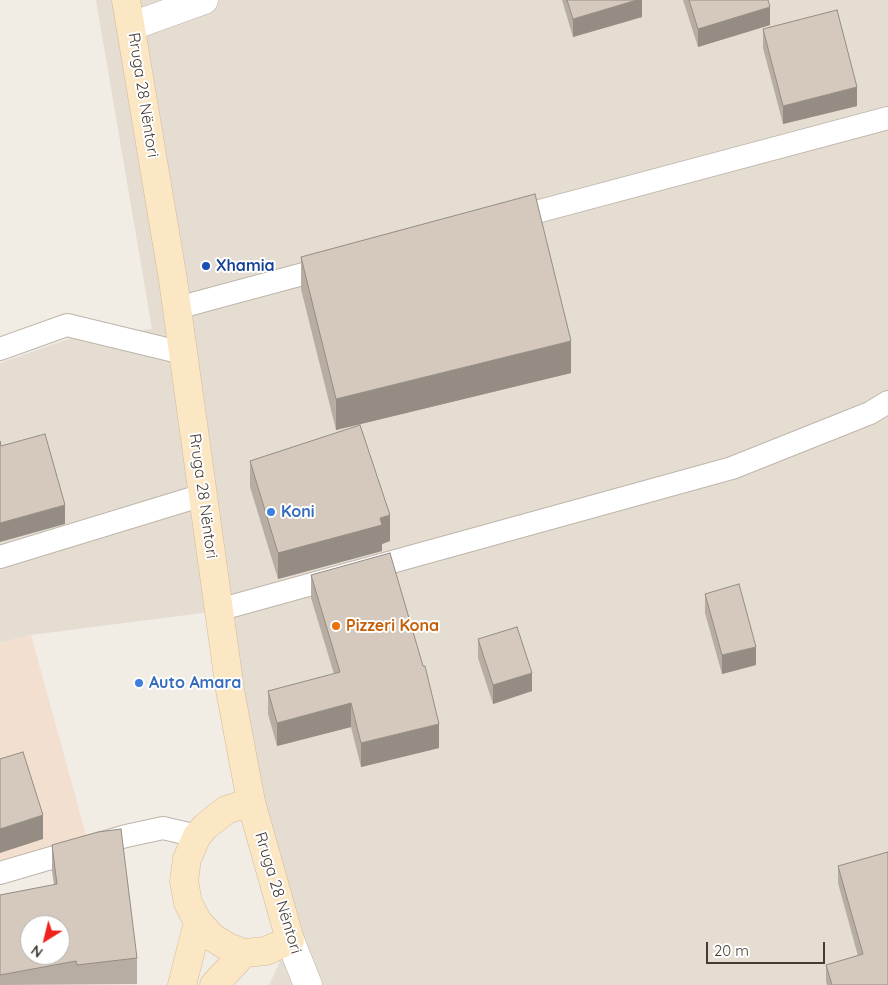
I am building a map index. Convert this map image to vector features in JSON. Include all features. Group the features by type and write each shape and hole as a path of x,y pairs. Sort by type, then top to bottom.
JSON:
{"main road":[{"name":"Rruga 28 Nëntori","path":"129,13 177,308 218,610 251,802 290,940"},
{"path":"251,802 226,810 197,836 187,859 184,881 188,903 198,922 228,948 244,953 266,951 290,940"},
{"path":"182,985 198,922"},
{"path":"214,985 244,953"}],"street":[{"path":"129,13 204,0"},
{"name":"Rruga 28 Nëntori","path":"290,940 308,985"}],"lane":[{"path":"492,224 888,118"},
{"path":"177,308 349,262"},
{"path":"0,349 67,325 183,353"},
{"path":"218,610 732,468 870,413 888,402"},
{"path":"0,557 203,495"},
{"path":"0,873 117,839 163,828 197,836"}],"shaded area":[{"path":"96,0 888,0 888,985 269,985 290,940 218,611 31,635 0,643 0,363 74,337 152,329"},
{"path":"31,635 87,839 0,862 0,643"}],"building":[{"path":"567,0 637,0 573,19"},
{"path":"689,0 768,0 770,7 698,29"},
{"path":"837,10 857,87 783,106 763,29"},
{"path":"535,194 571,341 336,399 301,257"},
{"path":"360,425 390,515 380,518 382,525 278,553 250,461"},
{"path":"45,434 65,505 0,523 0,441 1,446"},
{"path":"390,553 423,666 425,666 439,724 361,743 351,703 277,723 268,691 340,672 311,575"},
{"path":"739,584 756,647 722,655 705,594"},
{"path":"517,627 532,673 493,685 478,639"},
{"path":"23,752 43,815 0,829 0,759"},
{"path":"121,829 137,958 77,965 76,961 70,962 70,915 20,915 20,965 54,965 0,975 0,895 57,884 52,845 98,832"},
{"path":"888,852 888,985 832,985 826,965 863,954 838,866"}],"place":[{"name":"Xhamia","path":"206,266"},
{"name":"Koni","path":"271,512"},
{"name":"Pizzeri Kona","path":"336,626"},
{"name":"Auto Amara","path":"139,683"}]}
